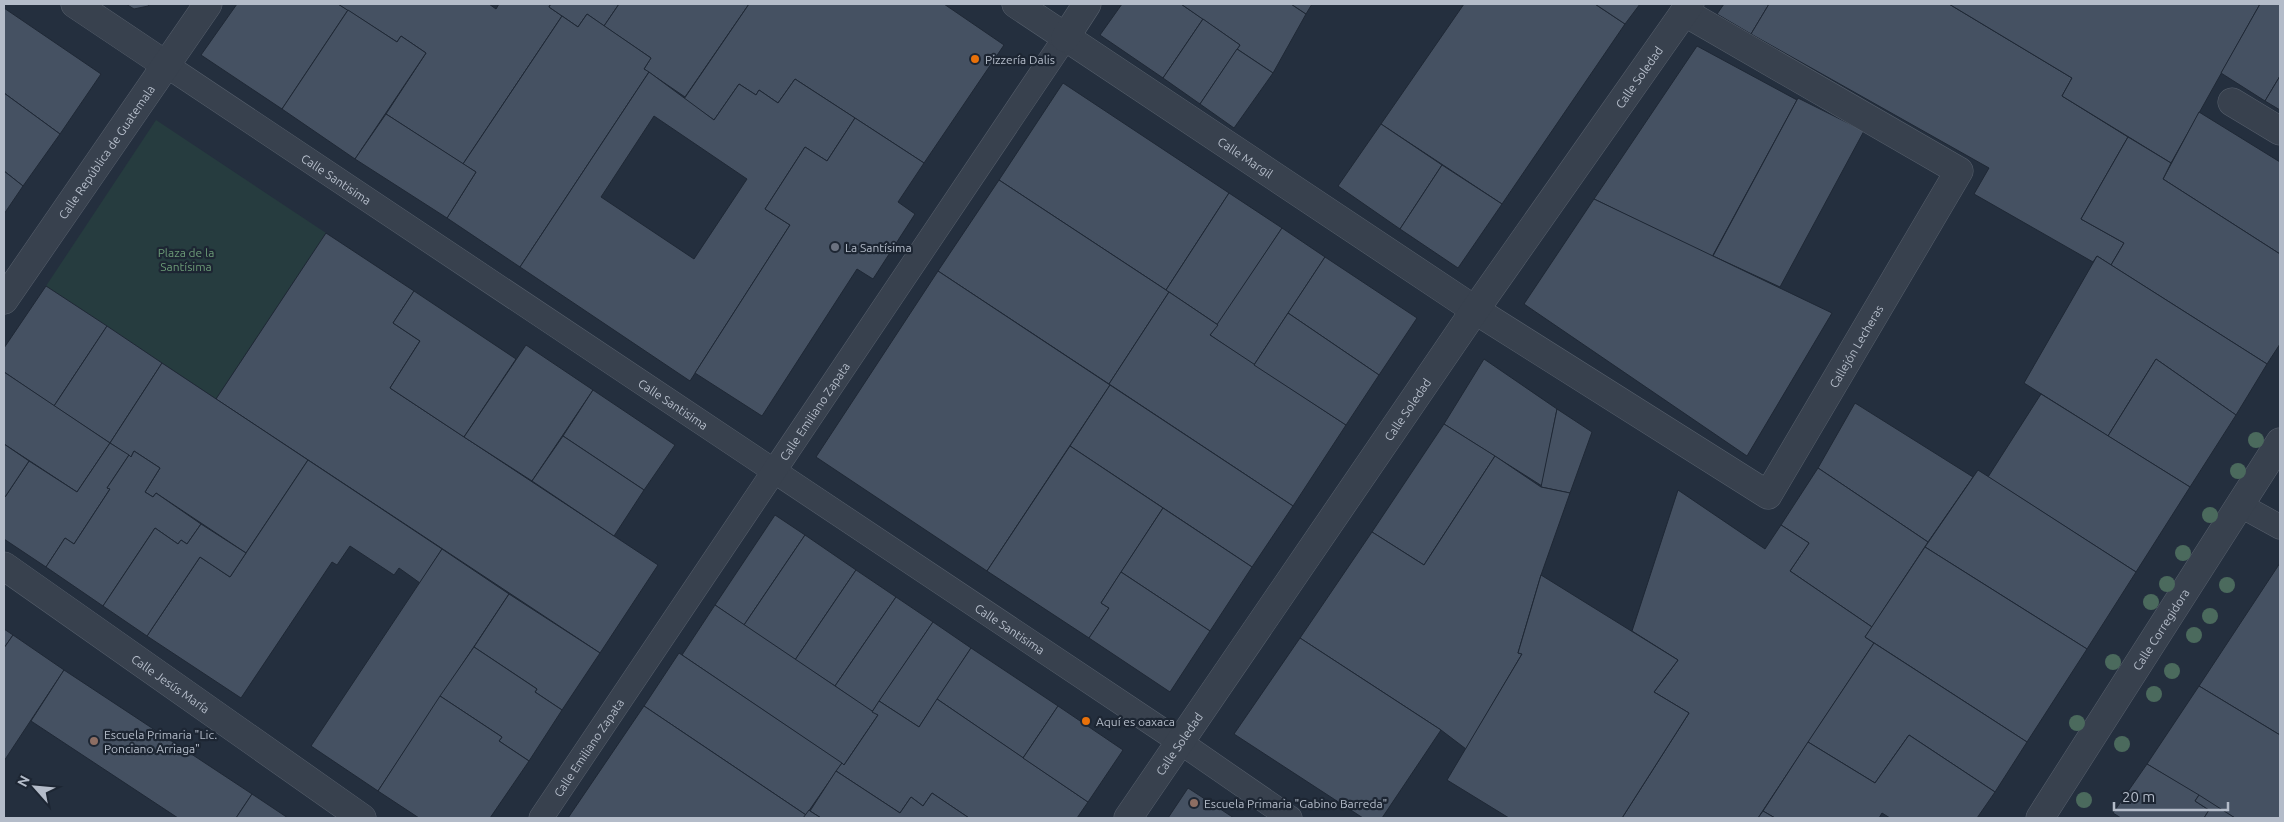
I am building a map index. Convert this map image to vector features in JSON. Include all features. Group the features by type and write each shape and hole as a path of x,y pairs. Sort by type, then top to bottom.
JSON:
{"street":[{"path":"75,4 166,65"},
{"name":"Calle República de Guatemala","path":"4,300 208,4"},
{"name":"Calle Margil","path":"1016,4 1475,310"},
{"name":"Calle Emiliano Zapata","path":"541,818 1087,4"},
{"name":"Callejón Lecheras","path":"1475,310 1768,496 1959,171 1687,8"},
{"name":"Calle Soledad","path":"1128,818 1475,310 1687,8"},
{"name":"Calle Santisima","path":"166,65 1180,742 1290,818"},
{"path":"2232,102 2280,131"},
{"name":"Calle Corregidora","path":"2040,818 2280,442"},
{"path":"2240,504 2280,527"},
{"name":"Calle Jesús María","path":"4,566 362,818"}],"green space":[{"name":"Plaza de la Santísima","path":"156,120 326,233 216,399 46,286"}],"building":[{"path":"126,4 150,4 134,9"},
{"path":"237,4 338,4 348,10 282,109 201,55"},
{"path":"338,4 489,4 496,9 499,4 550,4 549,7 562,16 463,164 386,114 426,53 401,36 397,42"},
{"path":"551,4 619,4 604,26 587,14 578,27 549,7"},
{"path":"619,4 749,4 685,97 644,69 651,58 604,26"},
{"path":"749,4 944,4 1004,45 924,163 795,79 778,103 759,90 756,95 739,84 714,120 684,99"},
{"path":"1122,4 1181,4 1203,19 1163,78 1100,35"},
{"path":"1181,4 1291,4 1306,14 1273,73 1237,49 1240,45"},
{"path":"1291,4 1312,4 1306,14"},
{"path":"1464,4 1595,4 1625,24 1502,204 1381,124"},
{"path":"1595,4 1640,4 1625,24"},
{"path":"1724,4 1769,4 1751,34 1717,14"},
{"path":"1769,4 1949,4 2072,78 2062,96 2128,137 2081,219 2124,243 2111,265 2097,256 2093,262 1974,194 1989,168 1751,34"},
{"path":"1949,4 2260,4 2171,163 2062,96 2072,78"},
{"path":"2260,4 2280,4 2280,76 2265,101 2221,73"},
{"path":"4,8 101,74 60,134 4,93"},
{"path":"348,10 397,42 401,36 426,53 355,159 282,109"},
{"path":"587,14 651,58 644,69 649,72 520,267 447,218 476,172 463,164 562,16 578,27"},
{"path":"1203,19 1240,45 1200,104 1163,78"},
{"path":"1697,46 1797,100 1712,257 1594,199"},
{"path":"1237,49 1273,73 1234,128 1200,104"},
{"path":"649,72 714,120 739,84 756,95 759,90 778,103 795,79 855,118 827,161 805,147 765,209 790,225 690,381 520,267","holes":["654,116 747,179 694,259 601,197"]},
{"path":"2280,76 2280,110 2265,101"},
{"path":"1063,83 1229,193 1166,290 999,180"},
{"path":"4,93 60,134 23,186 4,171"},
{"path":"1798,98 1864,131 1780,287 1713,256"},
{"path":"2199,112 2280,162 2280,254 2163,179"},
{"path":"386,114 476,172 447,218 355,159"},
{"name":"La Santísima","path":"855,118 924,163 898,202 915,214 873,279 857,269 762,416 695,373 790,225 765,209 805,147 827,161"},
{"path":"1381,124 1442,165 1400,229 1338,186"},
{"path":"2128,137 2171,163 2163,179 2280,254 2280,344 2267,364 2111,265 2124,243 2081,219"},
{"path":"1442,165 1502,204 1458,268 1400,229"},
{"path":"4,171 23,186 4,214"},
{"path":"999,180 1169,292 1109,384 938,271"},
{"path":"1229,193 1282,228 1218,325 1166,290"},
{"path":"1594,199 1832,313 1747,456 1524,304"},
{"path":"1282,228 1325,257 1254,365 1210,335"},
{"path":"326,233 414,291 393,323 420,341 390,388 658,565 600,653 216,399"},
{"path":"2097,256 2267,364 2236,415 2156,359 2108,436 2024,383"},
{"path":"1325,257 1417,318 1379,375 1288,313"},
{"path":"938,271 1110,385 987,571 816,457"},
{"path":"46,286 107,326 54,406 4,372 4,348"},
{"path":"414,291 516,359 464,437 390,388 420,341 393,323"},
{"path":"1169,292 1218,325 1210,335 1346,425 1293,506 1109,384"},
{"path":"1288,313 1379,375 1346,425 1254,365"},
{"path":"107,326 162,363 110,443 54,406"},
{"path":"526,345 593,390 532,481 464,437"},
{"path":"1484,359 1557,409 1542,486 1444,424"},
{"path":"2156,359 2236,415 2190,487 2108,436"},
{"path":"162,363 308,460 246,553 156,493 153,497 145,492 160,468 134,451 131,457 110,443"},
{"path":"4,372 110,443 77,492 4,444"},
{"path":"1110,385 1293,506 1252,567 1070,446"},
{"path":"593,390 675,445 644,490 563,436"},
{"path":"2041,394 2190,487 2136,572 1988,477"},
{"path":"1855,403 1973,477 1928,542 1818,468"},
{"path":"1557,409 1592,432 1570,493 1541,487"},
{"path":"1444,424 1495,456 1424,565 1372,532"},
{"path":"563,436 644,490 614,536 532,481"},
{"path":"110,443 129,455 107,488 110,489 74,544 65,538 46,567 4,539 4,496 29,461 77,492"},
{"path":"4,444 29,461 5,497 4,496"},
{"path":"1070,446 1163,508 1101,603 1109,608 1089,638 987,571"},
{"path":"134,451 160,468 145,492 153,497 156,493 201,524 187,544 181,540 178,544 155,528 103,606 46,567 65,538 74,544 110,489 107,488 129,455 131,457"},
{"path":"1495,456 1541,487 1570,493 1541,575 1518,653 1522,654 1466,749 1441,730 1300,638 1372,532 1424,565"},
{"path":"308,460 442,549 420,583 399,568 394,575 350,546 337,565 332,562 241,698 147,636 200,557 230,577"},
{"path":"1818,468 1928,542 1872,627 1790,571 1809,543 1781,525"},
{"path":"1978,470 2136,572 2087,649 1925,547"},
{"path":"1678,490 1765,549 1781,525 1809,543 1790,571 1872,627 1865,637 1874,643 1758,818 1622,818 1689,713 1654,692 1678,660 1632,631"},
{"path":"1163,508 1252,567 1210,631 1121,572"},
{"path":"775,515 805,535 744,625 715,605"},
{"path":"201,524 246,553 230,577 200,557 147,636 103,606 155,528 178,544 181,540 187,544"},
{"path":"805,535 856,570 795,660 744,625"},
{"path":"1925,547 2087,649 2027,742 1865,637"},
{"path":"442,549 509,594 378,791 311,746"},
{"path":"2280,563 2280,735 2199,686"},
{"path":"856,570 896,597 835,686 795,660"},
{"path":"1121,572 1210,631 1170,692 1089,638 1109,608 1101,603"},
{"path":"1541,575 1678,660 1654,692 1689,713 1622,818 1509,818 1447,780 1522,654 1518,653"},
{"path":"509,594 600,653 562,710 535,692 537,689 474,647"},
{"path":"896,597 933,622 872,712 835,686"},
{"path":"715,605 878,715 844,765 682,655"},
{"path":"933,622 971,648 919,727 879,701"},
{"path":"4,629 13,635 4,648"},
{"path":"13,635 64,670 4,761 4,648"},
{"path":"1300,638 1441,730 1382,818 1363,818 1234,734"},
{"path":"1874,643 2027,742 1995,792 1909,735 1875,783 1808,742"},
{"path":"474,647 537,689 535,692 562,710 529,761 499,741 502,737 440,696"},
{"path":"971,648 1058,706 1023,758 937,699"},
{"path":"679,653 842,763 806,815 644,706"},
{"path":"64,670 252,794 236,818 178,818 31,721"},
{"path":"2199,686 2280,735 2280,818 2235,818 2147,764"},
{"path":"440,696 502,737 499,741 529,761 490,818 419,818 378,791"},
{"path":"937,699 1088,802 1077,818 969,818 932,793 923,806 911,797 900,813 836,771 842,763 844,765 878,715 872,712 879,701 919,727"},
{"path":"644,706 806,815 803,818 568,818"},
{"path":"1058,706 1123,750 1088,802 1023,758"},
{"path":"1909,735 1995,792 1977,818 1890,818 1882,813 1879,818 1775,818 1763,811 1808,742 1875,783"},
{"path":"2147,764 2199,795 2195,801 2209,810 2204,818 2121,818 2113,813"},
{"path":"836,771 900,813 911,797 923,806 932,793 969,818 821,818 810,811"},
{"name":"Escuela Primaria \"Gabino Barreda\"","path":"1188,788 1234,818 1168,818"},
{"path":"252,794 288,818 236,818"},
{"path":"2199,795 2235,818 2204,818 2209,810 2195,801"},
{"path":"810,811 821,818 803,818"},
{"path":"1763,811 1775,818 1758,818"}],"place":[{"name":"Pizzería Dalis","path":"975,59"},
{"name":"La Santísima","path":"835,247"},
{"name":"Aquí es oaxaca","path":"1086,721"},
{"name":"Escuela Primaria \"Lic. Ponciano Arriaga\"","path":"94,741"},
{"name":"Escuela Primaria \"Gabino Barreda\"","path":"1194,803"}]}
